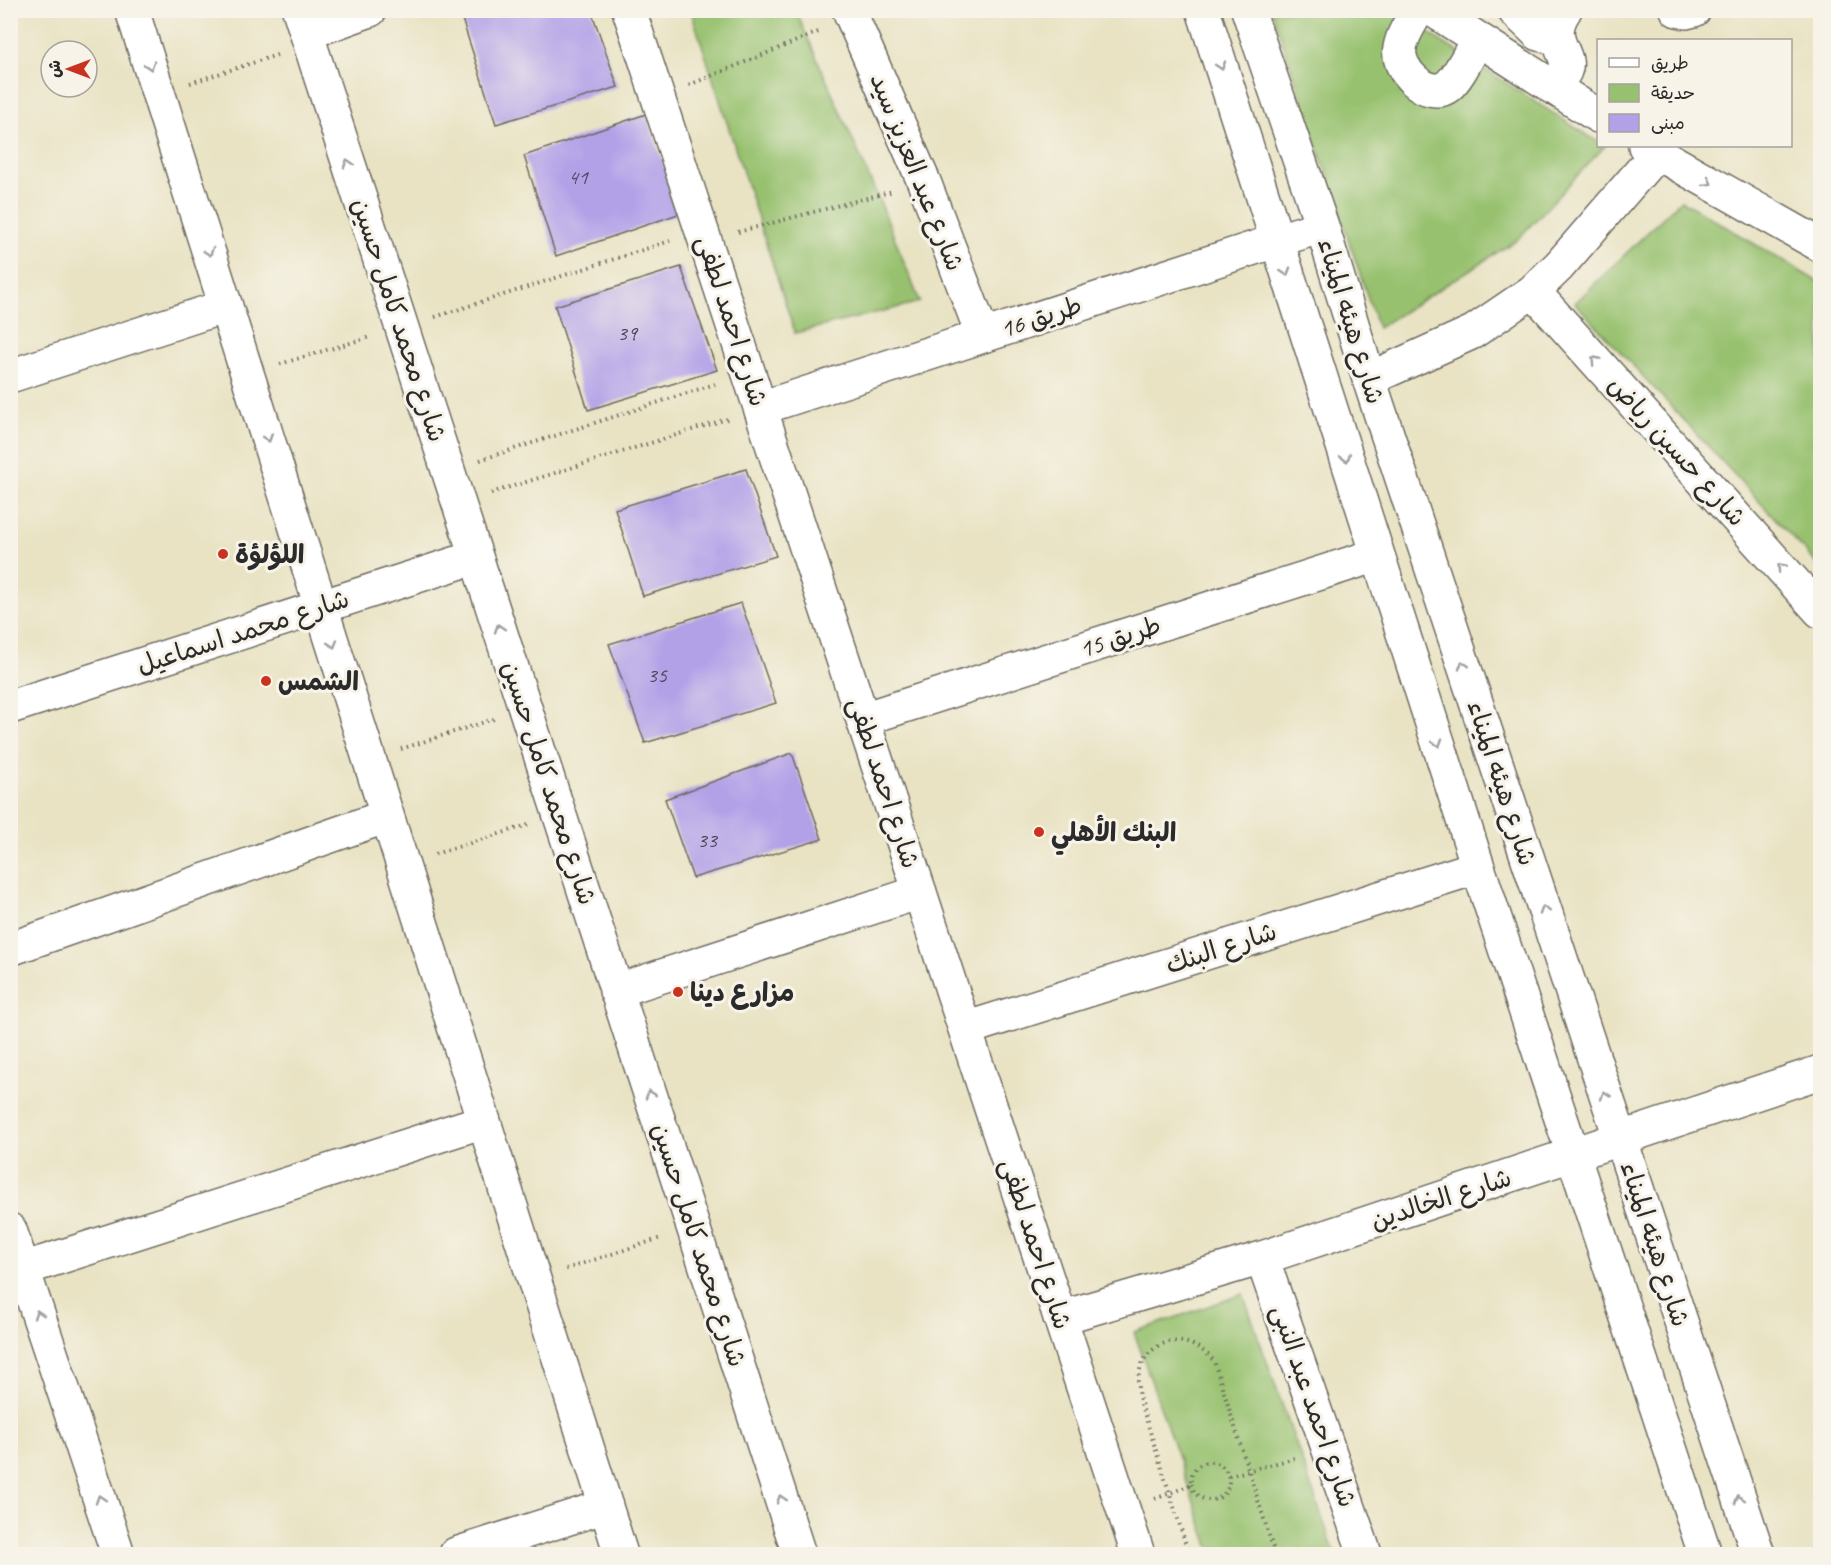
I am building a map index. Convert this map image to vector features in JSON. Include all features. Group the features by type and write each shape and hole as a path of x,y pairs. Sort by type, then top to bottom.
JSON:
{"street":[{"path":"132,10 621,1554"},
{"path":"305,29 370,10"},
{"name":"شارع احمد لطفى","path":"629,10 1138,1554"},
{"name":"شارع هيئه الميناء","path":"1203,10 1478,867 1705,1554"},
{"name":"شارع هيئه الميناء","path":"1248,10 1322,226 1368,379 1758,1554"},
{"path":"1418,10 1403,38 1400,60 1404,70 1411,78 1428,88 1439,90 1450,85 1478,39"},
{"path":"1433,10 1597,115"},
{"path":"1514,10 1539,34 1561,25 1566,70 1552,87"},
{"path":"1677,10 1695,10"},
{"name":"شارع عبد العزيز سيد","path":"851,14 924,182 983,336"},
{"name":"شارع محمد كامل حسين","path":"305,29 799,1554"},
{"path":"1368,379 1473,332 1533,291 1559,266 1651,149 1821,245"},
{"name":"طريق 16","path":"760,408 1322,226"},
{"name":"شارع حسين رياض","path":"1533,291 1821,611"},
{"path":"10,376 226,306"},
{"name":"طريق 15","path":"863,719 1377,555"},
{"name":"شارع محمد اسماعيل","path":"10,707 476,557"},
{"path":"10,949 387,816"},
{"name":"شارع البنك","path":"965,1029 1478,867"},
{"path":"616,991 920,892"},
{"name":"شارع الخالدين","path":"1060,1318 1262,1258 1821,1072"},
{"path":"23,1269 484,1121"},
{"path":"10,1230 118,1554"},
{"name":"شارع احمد عبد النبى","path":"1262,1258 1365,1554"},
{"path":"456,1554 606,1506"}],"path":[{"path":"658,97 851,14"},
{"path":"158,93 305,29"},
{"path":"247,373 704,236 924,182"},
{"path":"448,470 749,373"},
{"path":"459,503 760,408"},
{"path":"369,760 525,709"},
{"path":"402,864 560,815"},
{"path":"534,1280 693,1227"},
{"path":"1189,1554 1142,1407 1137,1384 1138,1370 1145,1358 1154,1349 1166,1343 1179,1341 1193,1344 1205,1351 1214,1361 1275,1554"},
{"path":"1229,1476 1329,1449"},
{"path":"1205,1461 1216,1462 1224,1467 1229,1476 1229,1487 1215,1500 1204,1500 1190,1485 1191,1475 1196,1466 1205,1461"}],"green space":[{"path":"691,11 796,11 881,204 920,302 795,333"},
{"path":"1272,11 1394,11 1597,141 1597,147 1604,147 1517,240 1378,328"},
{"path":"1681,200 1820,283 1820,567 1575,303"},
{"path":"1243,1294 1335,1554 1212,1554 1134,1332"}],"building":[{"path":"480,10 591,10 618,87 496,124 461,16"},
{"path":"646,114 681,213 556,256 524,156"},
{"path":"681,267 717,370 588,410 555,306"},
{"path":"746,469 776,556 643,596 615,509"},
{"path":"741,603 776,703 645,743 609,644"},
{"path":"792,753 822,839 693,878 665,799"}],"place":[{"name":"اللؤلؤة","path":"223,554"},
{"name":"الشمس","path":"266,681"},
{"name":"البنك الأهلي","path":"1039,832"},
{"name":"مزارع دينا","path":"678,992"}]}
